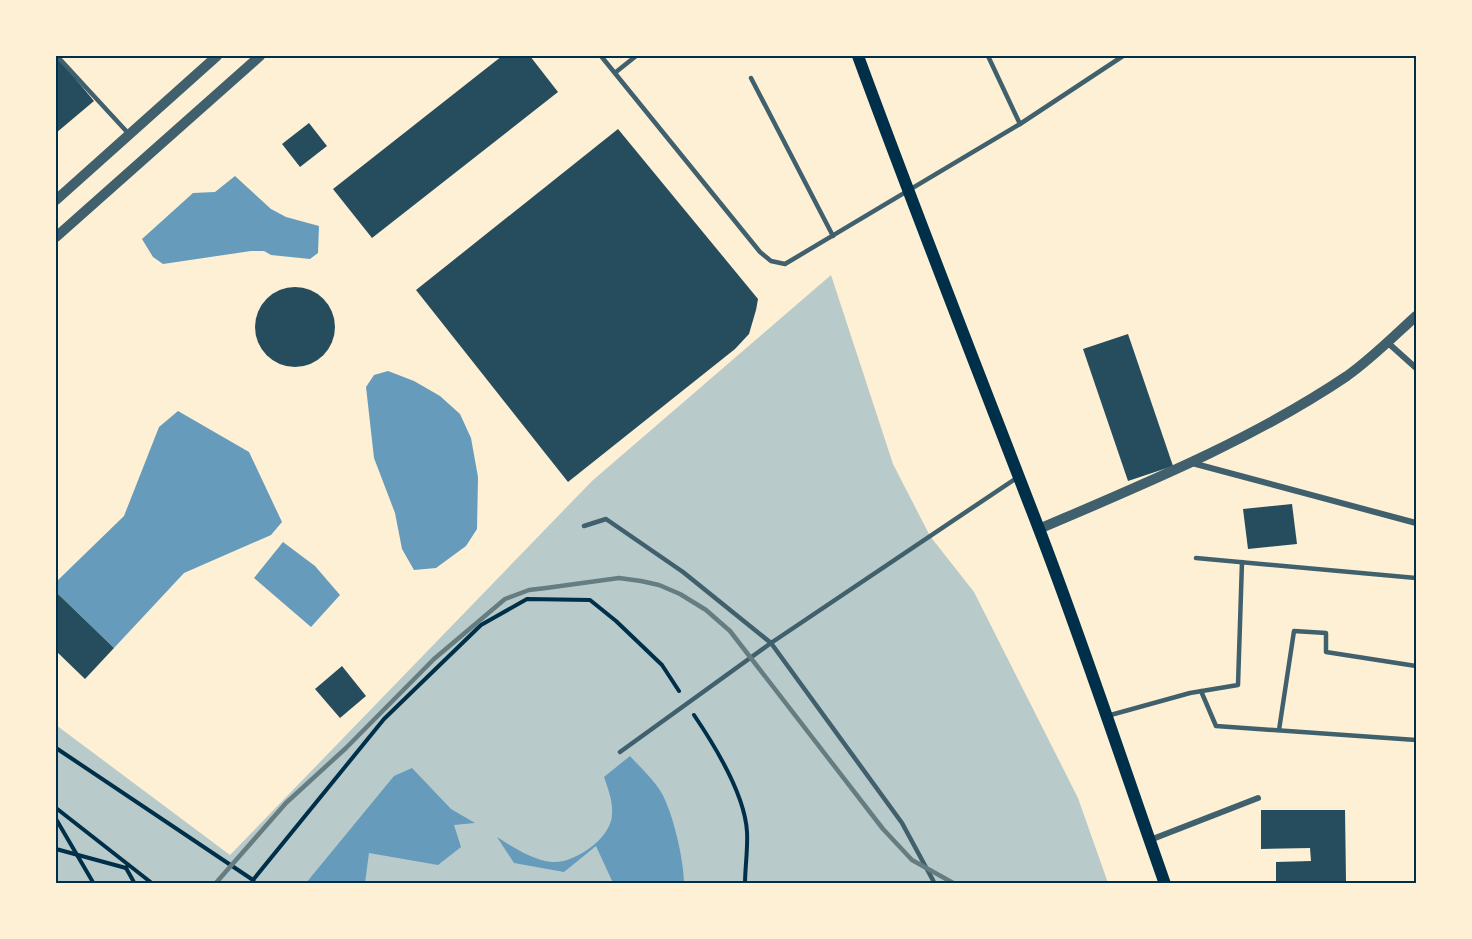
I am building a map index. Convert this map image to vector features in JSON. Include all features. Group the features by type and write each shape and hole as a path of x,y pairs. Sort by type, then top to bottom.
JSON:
{"main road":[{"path":"858,56 1039,529 1165,884"}],"street":[{"path":"56,200 217,56"},
{"path":"56,237 260,56"},
{"path":"1039,529 1189,462 1287,412 1348,375 1416,316"},
{"path":"1387,342 1416,368"},
{"path":"1189,462 1416,524"},
{"path":"1150,840 1258,798"}],"lane":[{"path":"57,56 129,134"},
{"path":"601,56 760,252 771,261 785,264 1020,124 1123,56"},
{"path":"616,72 636,56"},
{"path":"988,56 1020,124"},
{"path":"751,78 833,236"},
{"path":"620,752 771,643 1018,477"},
{"path":"584,526 606,519 683,572 771,643 903,823 935,884"},
{"path":"1196,558 1416,578"},
{"path":"1107,716 1201,691 1238,685 1242,562"},
{"path":"1279,730 1294,631 1326,633 1326,651 1416,666"},
{"path":"1201,691 1216,726 1416,740"}],"path":[{"path":"56,748 254,882 384,719 481,625 527,599 590,600 616,621 662,665 712,742 736,788 747,831 745,884"},
{"path":"56,808 127,866 153,884"},
{"path":"56,819 94,884"},
{"path":"56,849 127,866"},
{"path":"127,866 135,884"}],"shaded area":[{"path":"831,275 893,464 930,536 974,592 1078,798 1108,883 56,883 56,725 230,855 592,481"}],"water":[{"path":"235,176 271,209 286,217 319,226 318,253 310,259 251,251 163,264 153,257 142,239 193,193 215,192"},
{"path":"388,371 414,381 440,396 460,414 471,438 478,477 477,529 466,546 436,568 414,570 402,549 395,513 374,458 366,387 374,375"},
{"path":"178,411 249,452 282,522 271,535 184,573 114,648 56,592 56,582 124,516 159,427"},
{"path":"283,542 315,566 340,595 311,627 254,578"},
{"path":"630,756 654,782 670,812 682,862 684,883 613,883 596,846 564,872 514,863 497,837 530,856 552,862 571,859 599,840 606,832 612,814 611,800 604,777"},
{"path":"412,768 451,809 475,823 454,825 461,847 438,865 369,853 365,883 306,883 394,776"}],"building":[{"path":"502,56 530,56 558,92 372,238 333,189"},
{"path":"59,59 94,101 56,133 56,62"},
{"path":"309,123 327,146 300,167 282,144"},
{"path":"618,129 758,299 749,334 735,349 568,482 416,290"},
{"path":"295,287 310,290 323,299 332,312 335,327 332,342 323,355 310,364 295,367 280,364 267,355 258,342 255,327 258,312 267,299 280,290"},
{"path":"1128,334 1173,466 1128,481 1083,349"},
{"path":"1292,504 1297,544 1248,549 1243,509"},
{"path":"56,592 114,648 85,679 56,651"},
{"path":"342,666 366,696 340,718 315,689"},
{"path":"1261,810 1345,810 1346,881 1276,881 1276,862 1311,861 1310,848 1261,849"}],"railway":[{"path":"215,884 286,803 346,748 434,659 505,599 529,590 619,578 659,585 680,594 706,610 730,631 883,829 912,860 955,884"}]}
